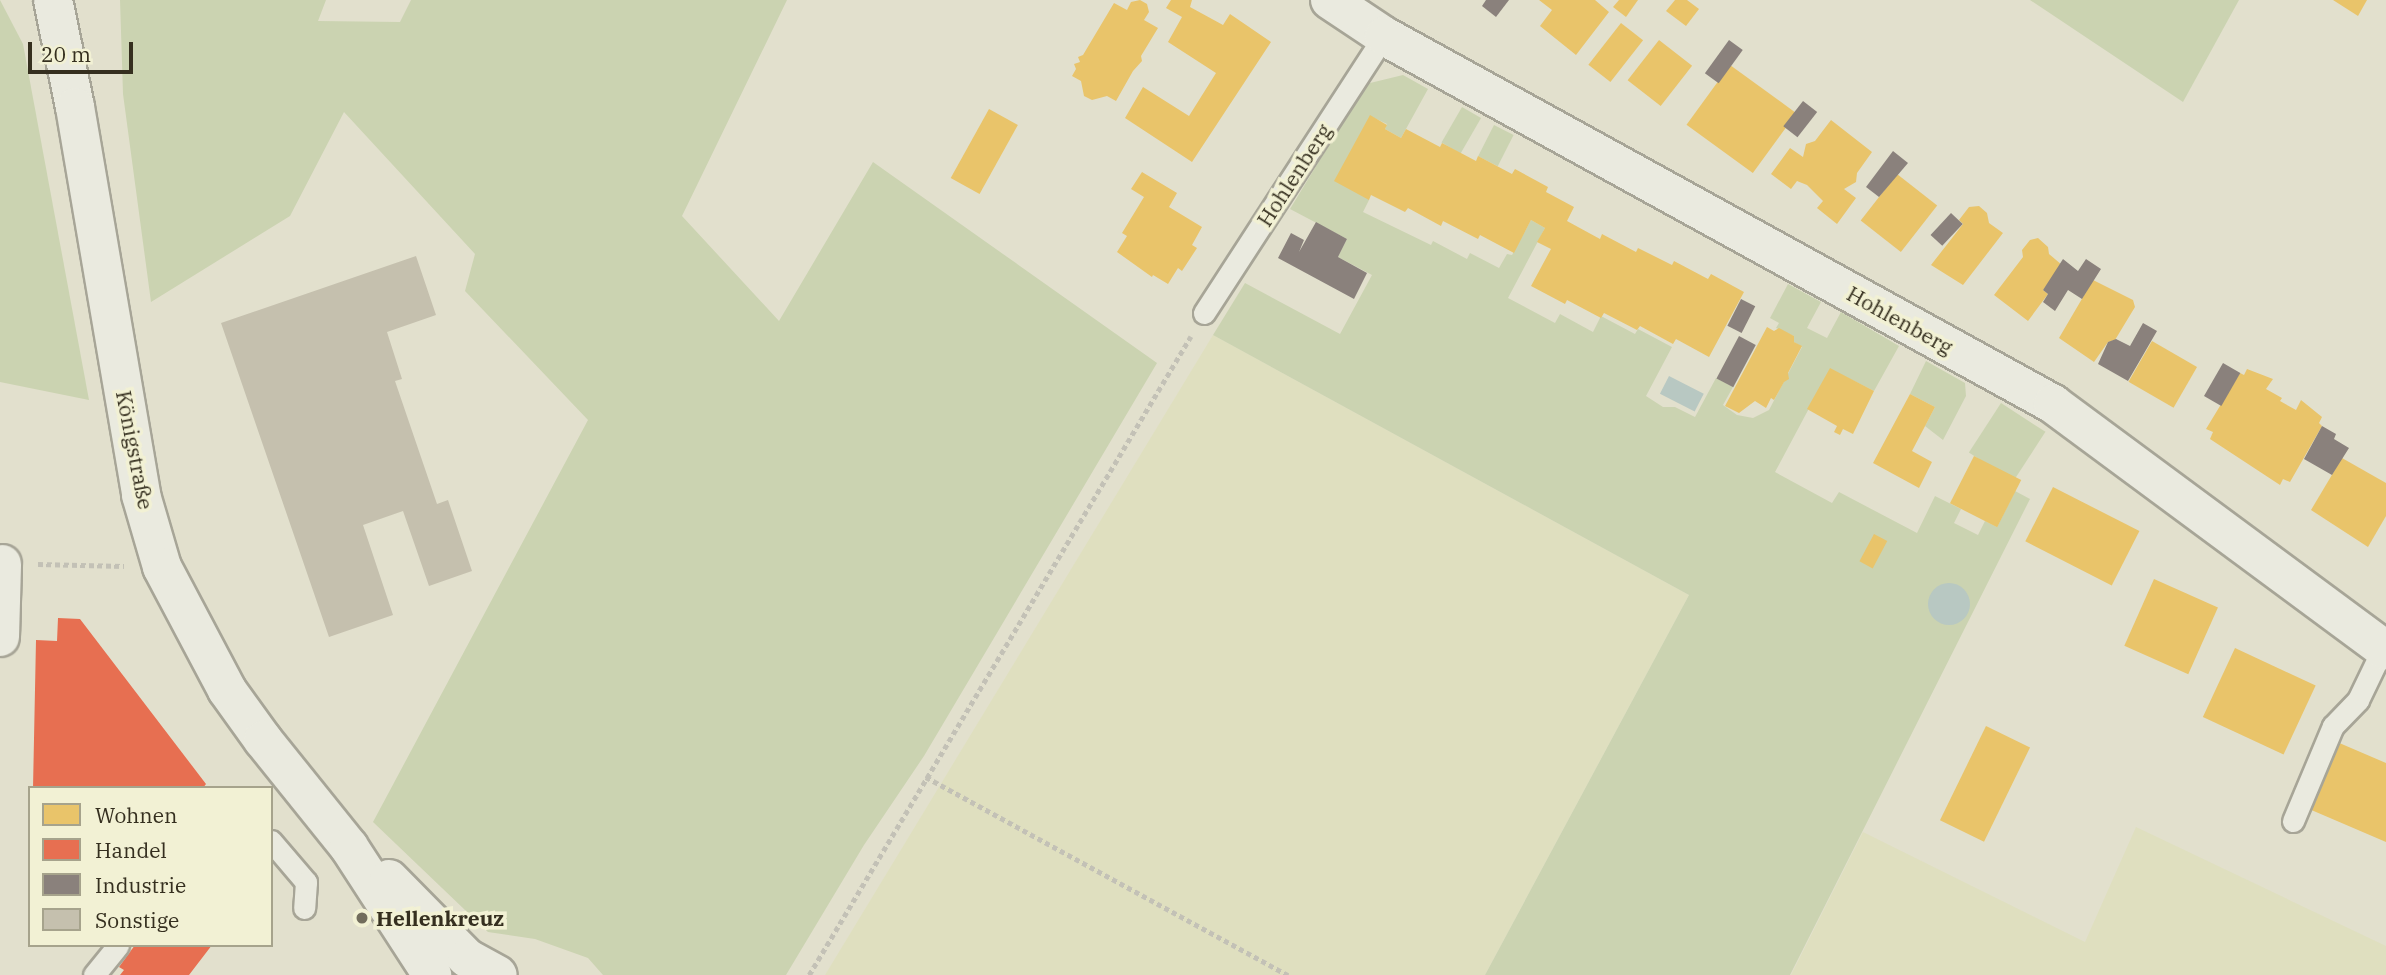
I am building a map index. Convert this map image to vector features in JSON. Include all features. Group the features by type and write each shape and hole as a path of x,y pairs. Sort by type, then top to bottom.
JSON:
{"street":[{"name":"Königstraße","path":"53,0 75,107 141,495 162,567 227,690 262,740 349,847 432,975"},
{"name":"Hohlenberg","path":"1330,0 1384,36 2053,404 2384,649"},
{"path":"0,637 2,564"},
{"name":"Königstraße","path":"349,847 391,881 467,958 498,975"}],"lane":[{"name":"Hohlenberg","path":"1204,313 1384,36"},
{"path":"2293,821 2333,726 2358,700 2384,649"},
{"path":"273,843 306,882 304,908"},
{"path":"94,975 116,947"}],"path":[{"path":"809,975 1204,313"},
{"path":"2,564 137,566"},
{"path":"926,777 1288,975"}],"green space":[{"path":"0,0 23,44 89,400 0,382"},
{"path":"120,0 326,0 318,21 400,22 411,0 787,0 682,216 779,321 873,162 1157,363 924,756 864,845 786,975 603,975 588,958 535,939 488,932 373,822 588,420 465,291 475,254 344,112 290,216 151,302 123,94"},
{"path":"2030,0 2239,0 2183,102"},
{"path":"1403,75 1428,89 1401,138 1385,129 1387,124 1370,116 1369,200 1363,212 1431,245 1433,241 1467,259 1470,253 1499,268 1507,254 1512,255 1531,220 1545,228 1508,298 1555,323 1560,314 1593,332 1601,316 1635,334 1638,329 1672,347 1646,396 1663,407 1675,407 1695,417 1716,378 1733,387 1723,405 1737,415 1753,418 1769,410 1802,347 1794,342 1794,336 1776,328 1779,323 1770,318 1788,284 1821,302 1807,328 1827,338 1841,312 1899,346 1874,391 1830,369 1775,472 1832,503 1839,492 1917,533 1935,496 1961,509 1954,523 1978,535 1985,521 1997,527 2015,491 2030,499 1790,975 1485,975 1689,595 1213,335 1245,283 1340,334 1372,275 1338,257 1347,239 1290,209 1366,84"},
{"path":"1462,107 1481,118 1461,154 1442,143"},
{"path":"1494,125 1514,135 1498,166 1478,156"},
{"path":"1213,335 1689,595 1485,975 825,975"},
{"path":"1926,361 1965,383 1966,396 1943,440 1925,426 1935,407 1910,394"},
{"path":"2001,403 2045,432 2013,481 1969,452"},
{"path":"2136,827 2386,946 2386,975 1791,975 1863,832 2085,942"}],"shaded area":[{"path":"1669,376 1704,394 1695,412 1660,394"},
{"path":"1949,583 1964,589 1970,604 1964,619 1949,625 1934,619 1928,604 1934,589"}],"building: Wohnen":[{"path":"1140,0 1147,4 1149,12 1144,20 1158,28 1141,56 1142,61 1116,101 1107,96 1092,100 1084,96 1081,81 1072,76 1076,69 1074,64 1080,62 1078,57 1083,55 1114,3 1127,10 1131,2"},
{"path":"1171,0 1192,0 1190,7 1223,25 1230,14 1271,42 1192,162 1125,118 1143,87 1189,116 1216,73 1168,42 1182,17 1166,8"},
{"path":"1539,0 1595,0 1609,12 1576,55 1540,26 1552,10"},
{"path":"1619,0 1638,0 1626,17 1613,7"},
{"path":"1675,0 1687,0 1699,9 1686,26 1666,11"},
{"path":"2333,0 2367,0 2358,16"},
{"path":"1621,23 1643,40 1610,82 1588,65"},
{"path":"1659,40 1692,66 1661,106 1628,80"},
{"path":"1730,65 1796,113 1753,173 1687,125"},
{"path":"989,109 1018,125 980,194 951,178"},
{"path":"1370,115 1387,125 1385,129 1401,138 1406,129 1440,147 1442,143 1476,161 1478,156 1512,174 1515,169 1548,187 1546,192 1574,207 1567,221 1600,239 1602,234 1636,252 1638,248 1672,265 1674,261 1708,279 1711,274 1744,292 1709,357 1676,339 1673,344 1640,326 1637,330 1604,313 1601,318 1567,300 1565,304 1531,286 1551,249 1537,242 1545,228 1531,220 1514,253 1480,235 1478,239 1443,221 1441,226 1408,208 1405,212 1371,195 1369,200 1334,181"},
{"path":"1831,120 1872,152 1857,173 1856,182 1844,189 1856,198 1837,224 1817,208 1823,201 1807,185 1797,181 1791,189 1771,174 1790,148 1803,157 1806,144 1815,141"},
{"path":"1142,172 1177,193 1169,207 1202,227 1192,245 1197,248 1182,271 1178,268 1168,284 1153,275 1152,277 1117,252 1127,236 1122,233 1144,197 1131,189"},
{"path":"1897,174 1937,205 1901,252 1861,220"},
{"path":"1979,206 1987,213 1989,223 2003,233 1963,285 1931,265 1963,224 1959,220 1969,207"},
{"path":"2038,238 2048,247 2049,254 2062,265 2043,290 2048,294 2028,321 1994,295 2023,257 2022,250 2030,240"},
{"path":"2093,280 2133,300 2135,307 2115,340 2108,342 2094,362 2059,338"},
{"path":"1767,327 1774,331 1779,328 1794,336 1794,342 1802,346 1788,373 1789,379 1784,382 1774,400 1771,398 1766,408 1755,401 1739,413 1725,406"},
{"path":"2152,341 2197,367 2174,408 2128,382"},
{"path":"1830,368 1874,391 1853,434 1843,429 1840,435 1834,432 1837,426 1807,409"},
{"path":"2247,369 2273,379 2266,389 2282,398 2280,401 2296,410 2301,400 2322,417 2319,423 2322,426 2290,482 2283,479 2280,485 2210,439 2213,432 2206,429 2240,373 2244,375"},
{"path":"1910,394 1935,407 1912,451 1932,462 1919,488 1873,463"},
{"path":"1974,456 2021,480 1997,527 1950,503"},
{"path":"2342,458 2386,483 2386,516 2368,547 2311,510"},
{"path":"2053,487 2139,531 2112,585 2025,541"},
{"path":"1874,534 1887,541 1873,568 1859,561"},
{"path":"2154,579 2218,607 2188,674 2124,646"},
{"path":"2235,648 2316,686 2284,754 2203,717"},
{"path":"1986,726 2030,747 1984,842 1940,820"},
{"path":"2337,742 2386,763 2386,842 2309,809"}],"building: Handel":[{"path":"58,618 80,619 206,784 204,786 33,786 36,640 57,641"},
{"path":"134,947 210,947 189,975 120,975 124,970 119,967"}],"building: Industrie":[{"path":"1486,0 1509,0 1496,17 1482,6"},
{"path":"1729,40 1743,50 1719,83 1705,73"},
{"path":"1803,101 1817,112 1797,137 1783,126"},
{"path":"1893,151 1908,163 1879,197 1866,187"},
{"path":"1951,213 1963,224 1942,246 1931,235"},
{"path":"1316,222 1347,239 1338,257 1367,273 1354,299 1278,258 1291,233 1304,240 1299,252"},
{"path":"2063,259 2078,271 2086,259 2101,269 2082,299 2068,290 2055,311 2043,302 2048,294 2043,290"},
{"path":"1741,299 1755,306 1742,333 1727,326"},
{"path":"2143,323 2157,331 2128,381 2098,364 2108,342 2116,339 2130,346"},
{"path":"1739,336 1756,345 1733,387 1716,378"},
{"path":"2223,363 2240,373 2221,406 2204,396"},
{"path":"2322,426 2336,434 2334,439 2349,448 2332,475 2304,459"}],"building: Sonstige":[{"path":"416,256 436,315 387,332 402,379 395,381 437,504 448,500 472,571 429,586 403,511 363,525 393,615 329,637 221,323"}],"place":[{"name":"Hellenkreuz","path":"362,918"}]}
